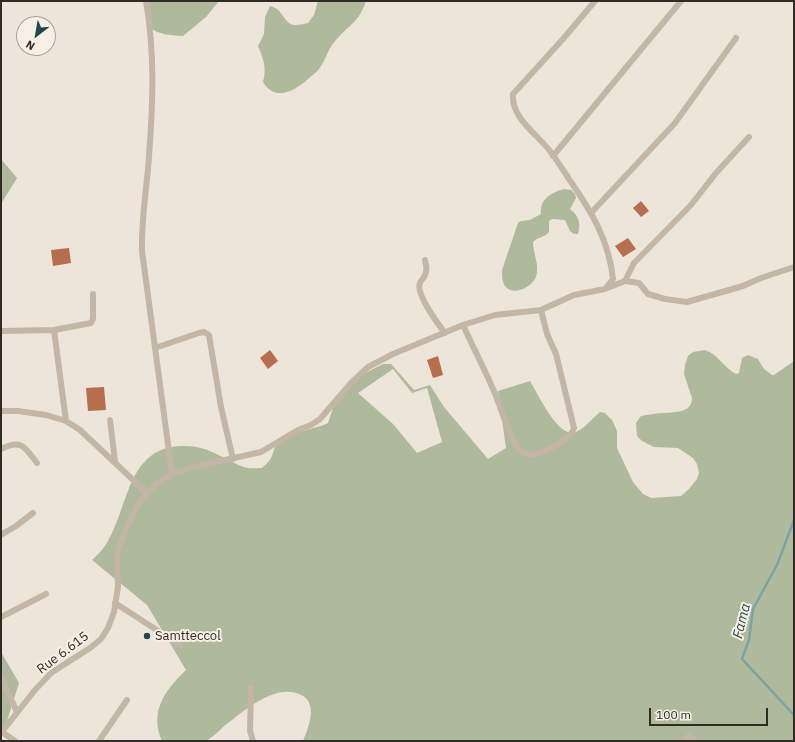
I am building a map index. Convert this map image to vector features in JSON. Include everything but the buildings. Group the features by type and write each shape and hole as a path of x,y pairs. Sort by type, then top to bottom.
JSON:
{"street":[{"path":"146,1 153,56 150,157 141,228 142,251 172,474 198,466 261,452 298,430 311,425 325,414 368,367 393,354 463,325 495,315 541,310 574,295 605,289 625,281 639,283 648,294 664,300 687,302 743,286 761,278 794,267"},
{"path":"595,1 513,94 512,100 515,110 553,156 591,213 607,246 611,263 613,279 605,289"},
{"path":"553,156 681,1"},
{"path":"591,213 675,123 736,38"},
{"path":"625,281 634,263 691,205 716,173 749,137"},
{"path":"425,260 427,270 426,275 420,283 419,289 430,311 445,333"},
{"path":"1,331 54,330 91,323 93,320 93,294"},
{"path":"463,325 494,391 514,443 522,452 531,456 556,446 570,436 574,428 556,354 541,310"},
{"path":"54,330 66,421"},
{"path":"155,348 199,333 204,332 209,335 221,407 233,459"},
{"path":"1,411 18,411 46,415 66,421 80,430 147,493"},
{"path":"110,420 115,462"},
{"path":"1,449 18,443 24,447 37,464"},
{"name":"Rue 6.615","path":"1,732 35,690 51,673 76,659 101,639 108,628 114,612 118,587 117,552 126,529 138,504 147,493 172,474"},
{"path":"1,535 33,513"},
{"path":"1,617 46,594"},
{"path":"115,602 180,645"},
{"path":"1,677 17,712"},
{"path":"251,688 250,731 253,741"},
{"path":"1,693 7,689"},
{"path":"99,741 127,700"},
{"path":"1,732 15,741"},
{"path":"683,741 690,735 695,741"}],"green space":[{"path":"147,1 219,1 206,17 183,36 161,33 149,27"},
{"path":"318,1 366,1 360,14 354,22 333,43 316,72 303,83 291,90 279,93 273,92 263,82 263,59 258,46 264,34 265,17 270,6 278,10 288,22 298,25 308,23 314,15"},
{"path":"1,159 17,178 1,204"},
{"path":"564,189 571,190 575,194 576,198 570,209 578,220 578,234 574,234 570,231 565,220 552,219 549,221 549,232 533,242 537,264 537,273 534,281 527,287 517,291 508,289 503,282 502,270 518,223 521,221 530,220 541,214 542,204 547,197 554,192"},
{"path":"705,350 710,352 736,374 739,373 742,358 748,355 758,359 764,369 772,375 794,361 794,741 303,741 309,724 311,711 308,700 293,692 282,692 260,700 249,707 205,741 162,741 158,730 157,720 161,702 172,685 186,670 147,605 92,560 105,546 114,529 136,473 147,459 163,449 185,446 202,448 244,467 262,468 272,457 276,446 281,441 293,434 328,423 335,402 355,378 383,364 391,364 414,390 430,385 444,407 488,459 506,448 498,391 530,381 548,412 560,427 567,432 573,433 580,430 600,412 605,413 612,420 617,431 617,448 633,482 643,494 651,498 681,496 697,479 699,473 697,464 693,458 678,448 654,447 642,441 637,436 636,423 641,416 678,412 689,407 692,398 684,374 688,356 693,352","holes":["393,369 412,393 427,388 442,442 417,453 393,424 358,393"]},
{"path":"1,652 19,683 1,740"}],"waterway":[{"name":"Fama","path":"794,520 777,565 753,609 749,640 742,659 794,715"}],"place":[{"name":"Samtteccol","path":"147,636"}]}
